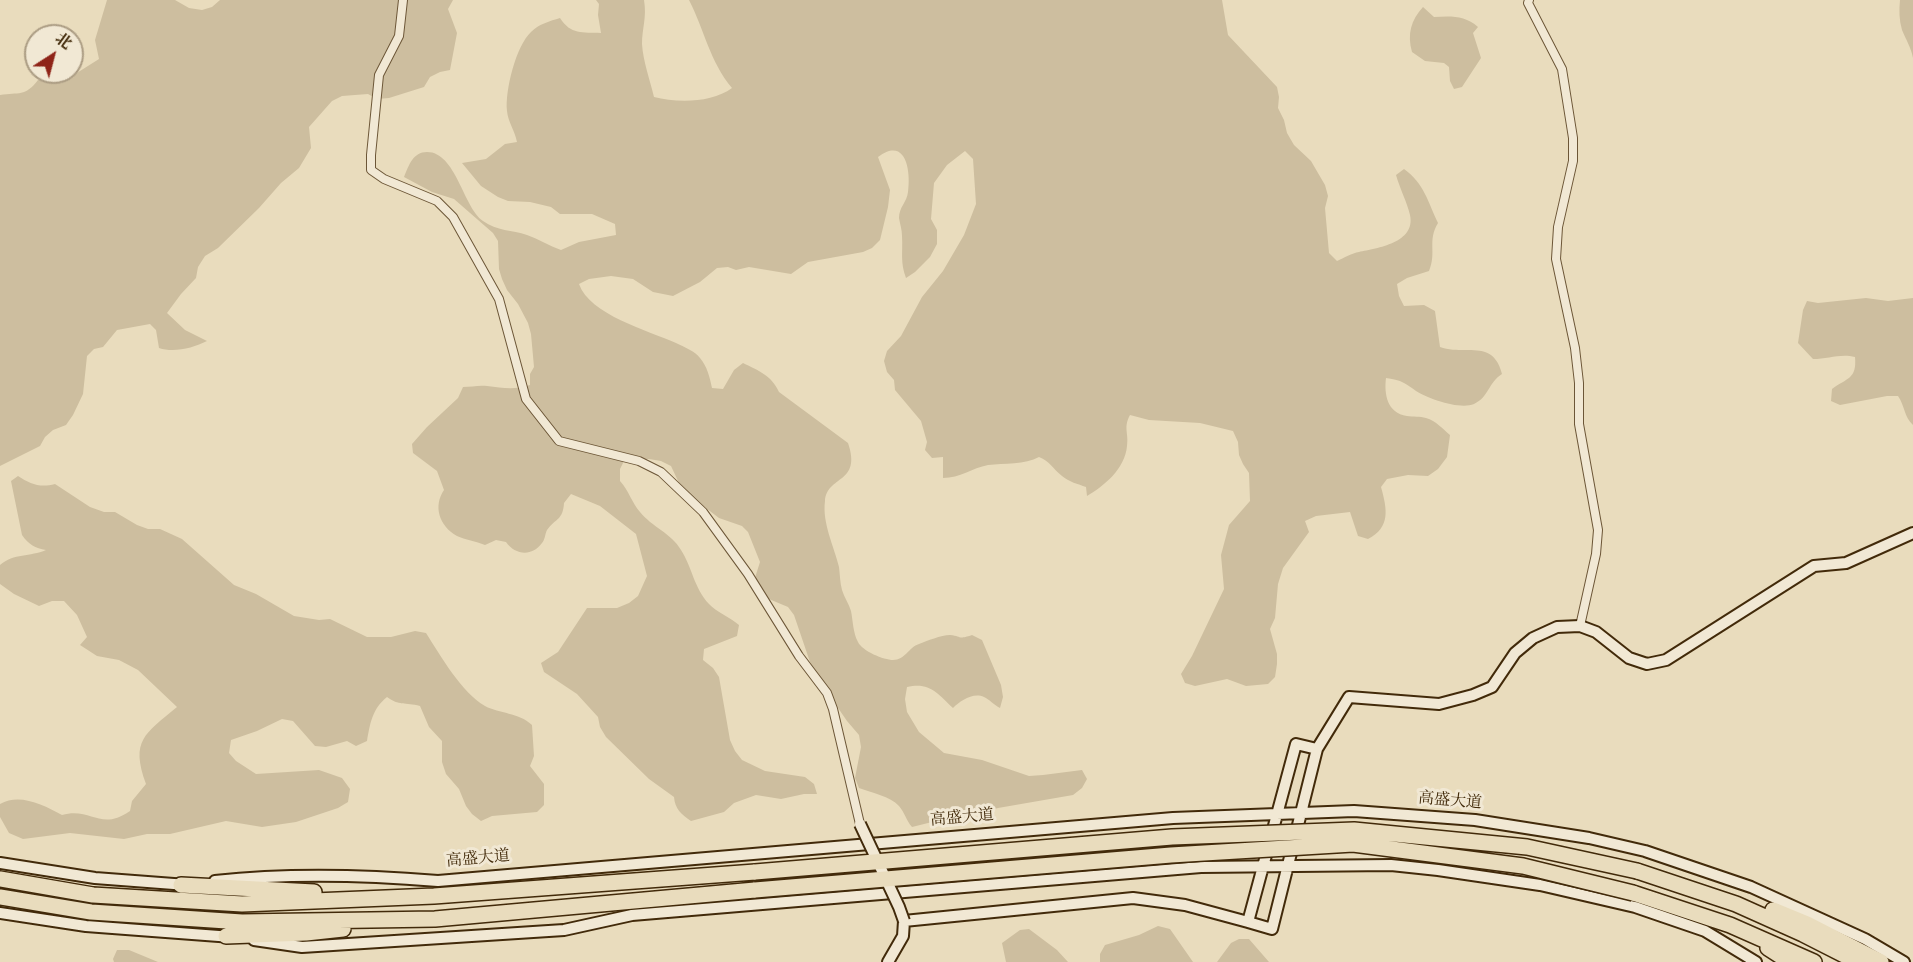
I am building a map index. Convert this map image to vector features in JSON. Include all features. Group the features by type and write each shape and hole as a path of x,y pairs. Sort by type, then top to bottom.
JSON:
{"highway":[{"name":"高盛大道","path":"0,879 93,895 242,904 434,896 1172,837 1354,830 1527,847 1637,871 1736,904 1858,962"},
{"path":"226,936 306,933 755,890 1171,855 1353,844 1523,866 1633,893 1730,925 1814,962"},
{"path":"1666,881 1741,897 1807,924 1881,962"},
{"path":"181,885 434,896"},
{"path":"0,897 92,912 242,922 435,919"},
{"path":"1730,925 1790,962"}],"main road":[{"path":"904,921 1133,898 1185,905 1272,928 1317,749 1349,697 1439,704 1473,695 1492,687 1515,653 1533,638 1557,627 1580,626 1596,632 1629,658 1647,664 1666,660 1814,566 1846,563 1913,533"},
{"path":"1248,922 1296,744 1317,749"},
{"name":"高盛大道","path":"0,863 95,878 181,885 241,878 379,876 438,881 1173,818 1354,811 1475,820 1589,838 1645,851 1751,887 1865,939 1904,962"},
{"path":"860,824 904,921 903,936 888,962"},
{"path":"0,913 86,926 226,936 302,947 564,930 632,915 1201,867 1391,865 1459,872 1540,885 1599,898 1668,917 1705,931 1756,962"}],"street":[{"path":"403,0 399,36 379,75 371,170 384,179 437,201 453,217 499,299 526,399 559,441 639,461 661,472 703,512 748,574 799,656 827,693 833,709 860,824"},
{"path":"1529,0 1528,3 1562,69 1573,138 1573,161 1558,227 1556,259 1575,348 1579,383 1579,424 1598,530 1596,554 1580,626"}],"shaded area":[{"path":"107,0 175,0 189,8 202,10 212,7 220,0 453,0 448,9 457,33 450,70 430,77 424,87 389,98 377,99 368,94 342,96 332,101 309,127 311,148 299,168 281,183 218,248 205,256 198,267 196,278 167,313 185,330 207,341 196,346 171,350 159,348 156,330 150,324 117,330 103,347 94,349 87,356 83,394 66,425 53,430 40,446 0,466 0,95 25,91 34,84 84,84 84,68 99,59 95,40"},
{"path":"596,0 644,0 643,50 654,97 684,101 715,97 732,88 718,67 689,0 1222,0 1228,35 1277,87 1278,108 1287,133 1294,145 1311,161 1325,185 1328,196 1325,208 1329,253 1337,261 1354,253 1385,246 1401,238 1407,232 1410,215 1396,175 1404,169 1421,187 1438,223 1433,235 1429,271 1397,284 1399,296 1404,306 1424,305 1435,311 1440,347 1485,352 1498,363 1502,374 1483,398 1474,404 1461,406 1436,400 1402,382 1386,378 1386,396 1395,411 1407,416 1430,419 1450,435 1447,457 1438,469 1428,476 1408,475 1387,479 1381,487 1386,510 1384,523 1381,529 1368,539 1358,536 1350,512 1316,516 1305,521 1309,532 1283,568 1278,584 1275,618 1270,629 1277,654 1275,677 1268,684 1246,686 1227,679 1195,686 1185,683 1181,674 1224,589 1221,555 1229,525 1250,501 1249,473 1239,455 1238,442 1233,431 1200,423 1149,420 1130,415 1127,427 1127,446 1122,462 1107,482 1087,496 1086,487 1065,478 1039,457 1021,463 988,465 943,478 943,457 932,458 925,450 927,442 921,421 895,390 894,380 887,372 884,361 887,351 901,336 922,297 943,271 964,235 976,204 973,159 965,151 947,165 934,183 931,219 937,230 937,244 930,257 906,278 902,262 902,234 899,218 907,196 909,175 905,159 901,153 895,151 878,157 890,190 888,207 880,240 872,248 863,252 808,262 791,274 749,267 736,270 728,267 717,268 700,282 673,296 653,292 633,279 611,276 589,279 579,284 585,295 607,313 695,353 706,368 712,388 723,389 734,370 743,363 764,374 779,392 848,443 851,466 843,478 827,493 825,509 827,526 839,567 840,582 851,611 858,642 864,649 893,660 901,658 916,646 934,638 946,635 962,637 972,635 982,640 1001,685 1003,697 1000,708 986,698 971,696 953,708 927,687 907,687 905,699 907,712 919,732 944,753 982,760 1029,776 1082,770 1087,779 1082,788 1073,795 998,808 957,822 944,824 932,822 912,827 895,803 886,797 859,788 855,778 861,747 859,735 823,686 810,662 794,615 788,607 757,594 753,584 760,562 748,532 742,526 719,518 694,499 679,483 671,466 649,459 625,459 620,469 620,481 637,508 677,544 700,591 709,604 739,625 737,636 704,649 703,660 719,677 730,740 735,751 742,760 765,771 805,777 814,784 817,794 781,799 756,795 734,803 724,812 691,821 679,811 674,797 649,779 606,737 600,727 598,717 577,694 544,672 541,663 558,652 587,608 617,608 638,596 647,576 636,534 600,506 571,494 564,503 561,516 547,530 543,542 533,551 519,552 506,542 496,540 485,545 460,537 451,532 442,521 439,503 444,490 437,471 413,453 412,444 458,398 463,387 525,387 530,385 530,374 534,367 528,323 502,279 499,269 498,241 493,233 454,199 432,192 404,177 412,160 418,154 427,152 437,154 452,170 476,214 494,227 527,235 561,250 579,242 616,235 615,224 592,214 560,214 551,207 530,202 508,201 498,197 481,186 462,163 486,159 505,144 517,142 508,115 507,102 516,58 531,32 545,23 560,18 573,30 601,33 599,4"},
{"path":"1900,0 1913,0 1913,58 1901,26"},
{"path":"1423,7 1434,17 1463,18 1478,27 1473,33 1481,58 1462,87 1454,89 1450,81 1449,67 1444,63 1425,61 1412,52 1411,28"},
{"path":"1866,298 1888,301 1913,298 1913,425 1898,396 1840,405 1831,401 1832,389 1853,374 1855,357 1813,359 1798,343 1803,310 1807,301 1818,303"},
{"path":"18,476 35,484 45,486 55,484 90,507 104,512 115,512 137,525 148,529 160,529 182,539 234,585 256,594 294,616 319,620 330,619 367,637 391,637 415,631 426,633 452,673 476,700 491,709 515,715 532,725 534,756 530,766 544,784 544,805 537,812 492,816 481,821 466,806 459,789 446,774 442,762 442,741 429,727 420,706 399,703 387,697 375,712 367,741 356,746 347,741 326,747 315,746 293,721 282,719 231,740 229,753 236,761 256,774 319,770 342,778 350,789 348,802 338,808 296,822 262,827 226,821 170,834 147,834 124,839 70,833 23,839 9,833 0,817 0,804 8,801 23,800 39,804 62,815 72,813 103,819 120,817 130,811 132,801 146,784 141,769 140,747 156,724 177,707 138,670 119,660 97,656 80,645 87,637 77,615 64,601 52,601 39,606 14,594 0,584 0,565 5,561 46,550 32,546 22,535 11,481"},
{"path":"1158,926 1170,929 1193,962 1100,962 1100,954 1105,945 1139,935"},
{"path":"1029,929 1057,950 1068,962 1006,962 1002,943 1020,930"},
{"path":"1239,939 1249,939 1269,962 1217,962 1231,943"},
{"path":"117,950 129,950 158,962 114,962"}]}
